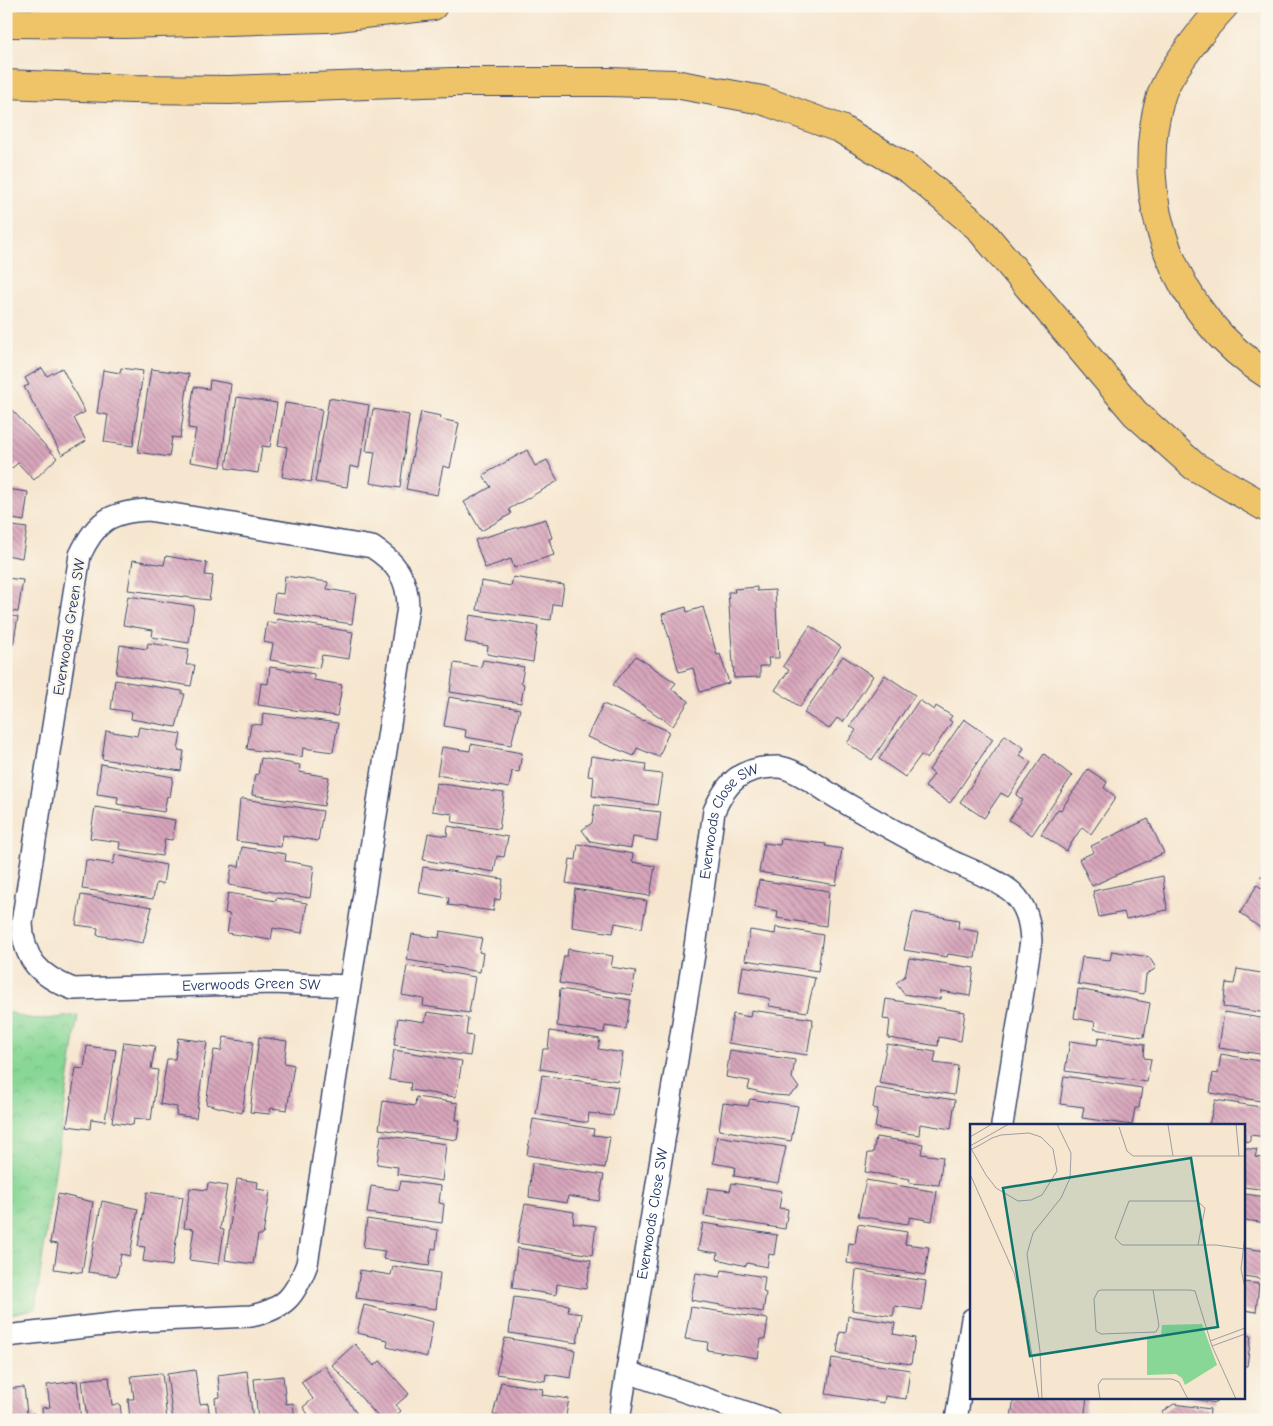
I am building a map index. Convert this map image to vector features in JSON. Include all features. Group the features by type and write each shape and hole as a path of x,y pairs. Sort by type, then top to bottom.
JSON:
{"highway":[{"path":"6,23 125,24 328,18 433,6"},
{"path":"1224,6 1184,56 1161,94 1152,140 1152,190 1161,236 1181,283 1209,326 1250,364 1267,374"},
{"path":"6,84 132,89 228,90 452,82 609,82 676,84 762,100 841,129 910,170 978,227 1135,413 1194,466 1267,508"}],"street":[{"name":"Everwoods Green SW","path":"6,1336 138,1321 251,1316 266,1313 282,1305 293,1295 306,1264 408,607 405,582 398,569 383,554 372,547 349,541 148,510 130,511 111,516 90,535 80,555 22,923 23,941 34,965 51,979 73,989 272,983 349,986"},
{"name":"Everwoods Close SW","path":"619,1420 694,954 714,810 723,790 743,773 779,767 798,774 894,832 1012,892 1020,902 1028,916 1031,941 1002,1124"},
{"path":"956,1420 970,1332"},
{"path":"627,1372 769,1420"}],"green space":[{"path":"6,1010 32,1019 78,1015 35,1309 6,1315"}],"building":[{"path":"42,368 47,376 62,368 85,412 74,418 86,441 62,455 24,387 29,385 25,378"},
{"path":"121,368 143,371 133,446 104,442 108,415 97,413 103,370 120,373"},
{"path":"151,369 189,374 180,438 172,437 169,457 138,452"},
{"path":"210,380 231,384 221,467 190,462 196,429 188,428 194,387 209,389"},
{"path":"237,397 277,403 270,447 262,446 258,473 226,468"},
{"path":"329,398 369,405 359,468 350,466 347,487 315,482"},
{"path":"285,403 322,409 311,482 282,477 287,447 278,445"},
{"path":"10,408 57,458 34,480 18,463 12,468 6,462 6,412"},
{"path":"373,409 409,415 400,488 370,483 375,452 366,451"},
{"path":"421,412 441,416 440,419 459,423 450,468 443,466 437,495 406,489"},
{"path":"527,450 535,466 547,460 558,481 509,509 511,514 481,531 464,502 491,487 483,475"},
{"path":"6,489 28,492 24,521 6,518"},
{"path":"546,519 552,538 549,539 554,555 514,568 511,559 485,568 475,540"},
{"path":"6,525 27,528 22,558 6,555"},
{"path":"166,556 207,563 205,575 213,576 209,600 128,590 133,560 164,565"},
{"path":"285,576 328,582 327,589 356,594 352,624 272,612 275,593 283,594"},
{"path":"513,577 564,585 561,605 553,604 551,620 477,610 481,581 511,586"},
{"path":"6,578 23,580 18,612 6,610"},
{"path":"757,587 757,591 775,590 779,658 768,658 769,666 760,666 760,677 734,678 728,592 735,592 734,589"},
{"path":"128,596 194,606 189,643 152,637 153,630 123,625"},
{"path":"686,607 687,612 703,607 717,655 720,654 729,683 700,692 693,668 679,672 662,614"},
{"path":"6,615 18,617 13,645 6,644"},
{"path":"470,615 538,626 533,662 487,654 488,646 465,642"},
{"path":"277,619 353,632 349,659 322,655 319,668 270,660 273,644 264,642 267,622 276,624"},
{"path":"810,626 841,647 800,707 775,690 789,670 783,666"},
{"path":"148,643 189,649 186,665 195,665 191,686 116,674 120,645 147,649"},
{"path":"636,656 676,683 671,689 689,701 673,726 613,685"},
{"path":"843,656 873,676 843,722 837,718 829,729 804,713"},
{"path":"483,660 524,667 521,683 524,684 521,703 450,692 454,663 481,667"},
{"path":"270,667 314,674 314,680 342,685 337,716 258,705 261,683 268,684"},
{"path":"885,675 915,695 872,760 847,743 856,730 850,726"},
{"path":"115,680 182,691 182,694 185,694 176,727 131,719 132,712 111,709"},
{"path":"449,697 520,709 511,745 465,737 466,730 444,726"},
{"path":"919,700 934,710 936,706 952,716 949,720 952,722 927,759 921,755 905,777 879,759"},
{"path":"603,704 669,731 659,757 637,748 634,756 587,737"},
{"path":"263,713 338,723 333,752 303,748 302,757 247,749 251,724 262,725"},
{"path":"964,719 993,739 950,803 925,787 934,774 929,770"},
{"path":"139,727 181,734 178,750 184,751 181,771 102,759 106,731 137,736"},
{"path":"1005,735 1024,748 1020,755 1031,762 1008,797 1001,793 984,818 960,802"},
{"path":"471,744 522,753 519,772 512,771 509,788 437,775 442,747 470,751"},
{"path":"1044,754 1072,776 1032,835 1009,820 1023,800 1016,795"},
{"path":"591,756 646,764 645,772 662,774 657,805 592,796 594,777 588,776"},
{"path":"261,758 300,765 299,772 329,777 324,806 252,795 255,774 258,775"},
{"path":"101,764 173,777 170,797 167,796 164,812 117,804 118,797 97,794"},
{"path":"1088,769 1107,782 1104,788 1116,797 1091,834 1082,827 1066,851 1041,834 1058,809 1061,810"},
{"path":"436,783 504,793 499,829 452,822 453,814 432,811"},
{"path":"240,800 323,811 318,841 283,835 281,847 236,841"},
{"path":"595,805 661,812 657,841 633,837 631,848 590,841 582,830 592,823"},
{"path":"95,807 175,820 172,840 165,839 162,856 119,849 120,842 90,838"},
{"path":"1148,819 1164,853 1092,886 1079,859 1094,852 1091,846"},
{"path":"448,826 508,837 504,857 497,856 494,872 423,860 428,833 447,836"},
{"path":"781,839 826,844 825,846 842,849 836,885 759,872 764,843 780,845"},
{"path":"578,844 633,854 632,862 655,866 650,896 566,883 570,859 576,860"},
{"path":"242,847 286,854 285,861 314,866 310,898 229,885 232,865 239,867"},
{"path":"1267,853 1267,864 1262,860"},
{"path":"115,855 166,865 163,884 156,883 153,899 82,889 86,860 113,864"},
{"path":"423,867 503,879 500,900 495,899 493,911 448,905 449,898 419,893"},
{"path":"1267,869 1267,882 1260,877"},
{"path":"1163,876 1167,910 1126,919 1124,912 1099,917 1093,891"},
{"path":"759,880 829,891 826,926 777,918 778,911 755,907"},
{"path":"1257,885 1267,892 1267,933 1240,913"},
{"path":"575,889 647,901 642,928 615,923 613,933 572,927"},
{"path":"228,893 276,901 276,898 307,903 302,933 273,928 271,940 227,933 230,914 225,913"},
{"path":"81,895 152,907 143,943 97,935 98,928 76,925"},
{"path":"913,912 959,920 958,928 979,932 975,958 948,954 947,957 904,950"},
{"path":"776,927 823,935 818,971 745,960 750,930 775,934"},
{"path":"440,931 482,938 479,952 483,953 480,972 407,960 412,934 439,938"},
{"path":"568,949 613,956 611,967 636,971 631,995 559,983 564,956 567,956"},
{"path":"1112,951 1149,957 1156,968 1146,975 1144,994 1078,984 1082,957 1110,960"},
{"path":"909,958 974,968 970,996 941,991 940,999 904,994 896,983 905,976"},
{"path":"407,966 475,977 469,1013 423,1006 424,999 402,995"},
{"path":"743,966 815,978 807,1012 769,1006 770,999 739,993"},
{"path":"1237,969 1267,974 1267,1013 1223,1007 1226,983 1234,984"},
{"path":"560,989 631,1000 626,1029 605,1026 604,1033 557,1026"},
{"path":"1078,989 1150,1003 1144,1037 1094,1029 1095,1022 1074,1018"},
{"path":"886,999 965,1012 961,1041 939,1037 938,1046 888,1038 890,1020 883,1019"},
{"path":"751,1010 813,1019 807,1055 728,1043 733,1014 750,1017"},
{"path":"427,1012 468,1018 466,1035 473,1036 470,1056 394,1045 398,1018 425,1022"},
{"path":"1224,1012 1267,1019 1267,1055 1219,1048"},
{"path":"550,1031 600,1039 598,1049 623,1053 618,1081 540,1069 543,1049 548,1049"},
{"path":"224,1037 253,1042 242,1113 206,1104 214,1050 221,1051"},
{"path":"259,1037 287,1041 284,1063 294,1065 287,1110 271,1108 269,1114 250,1112"},
{"path":"1099,1037 1145,1044 1144,1058 1151,1059 1147,1082 1065,1071 1070,1041 1097,1045"},
{"path":"178,1038 207,1042 196,1118 176,1115 177,1107 160,1104 167,1059 175,1059"},
{"path":"124,1042 155,1046 151,1069 158,1070 151,1120 134,1118 133,1125 112,1122"},
{"path":"887,1044 936,1052 934,1063 958,1066 954,1095 879,1083"},
{"path":"87,1046 116,1050 105,1121 91,1119 90,1129 67,1126 76,1068 84,1069"},
{"path":"394,1050 462,1061 456,1097 410,1090 411,1083 389,1080"},
{"path":"730,1050 795,1060 792,1078 799,1088 789,1096 774,1095 748,1089 750,1081 726,1077"},
{"path":"1221,1054 1265,1062 1264,1071 1267,1071 1267,1102 1210,1093 1213,1073 1218,1074"},
{"path":"542,1075 618,1087 613,1116 589,1113 588,1122 582,1122 536,1114"},
{"path":"1064,1076 1142,1088 1139,1108 1135,1108 1132,1124 1082,1118 1084,1107 1060,1104"},
{"path":"876,1088 955,1100 951,1129 920,1124 919,1135 875,1128 878,1109 873,1108"},
{"path":"416,1097 458,1103 456,1120 460,1120 457,1140 379,1129 383,1101 415,1106"},
{"path":"750,1099 798,1106 791,1141 719,1130 723,1103 748,1106"},
{"path":"1215,1100 1267,1108 1267,1137 1250,1135 1250,1142 1246,1141 1246,1124 1209,1124"},
{"path":"533,1119 594,1129 593,1135 610,1137 605,1168 527,1155"},
{"path":"381,1135 446,1144 442,1181 397,1174 398,1167 377,1164"},
{"path":"717,1136 786,1147 778,1183 734,1176 735,1167 713,1163"},
{"path":"876,1137 923,1144 921,1154 943,1157 939,1185 909,1183 910,1179 865,1172 868,1153 873,1153"},
{"path":"1246,1148 1257,1150 1255,1157 1267,1159 1267,1190 1246,1187"},
{"path":"532,1163 604,1175 599,1201 568,1196 567,1203 529,1197"},
{"path":"237,1179 258,1182 257,1189 270,1191 263,1235 258,1235 253,1264 225,1260"},
{"path":"866,1180 937,1192 932,1221 910,1217 908,1224 858,1216"},
{"path":"401,1181 441,1186 439,1203 444,1204 442,1223 367,1213 371,1186 399,1190"},
{"path":"208,1183 227,1186 220,1229 224,1230 219,1264 189,1260 194,1229 184,1228 190,1188 207,1190"},
{"path":"732,1183 782,1191 779,1208 788,1209 785,1229 704,1216 708,1188 730,1191"},
{"path":"147,1192 183,1197 172,1266 143,1261 145,1247 138,1246"},
{"path":"58,1194 93,1202 82,1273 54,1269 58,1244 50,1243"},
{"path":"1246,1194 1267,1197 1267,1223 1246,1220"},
{"path":"102,1201 138,1209 130,1256 121,1254 117,1276 88,1272"},
{"path":"525,1204 574,1212 573,1223 596,1226 592,1255 517,1243"},
{"path":"367,1219 438,1230 436,1249 432,1248 429,1266 383,1259 385,1251 363,1248"},
{"path":"703,1223 777,1235 774,1255 769,1254 767,1267 747,1263 746,1266 717,1259 718,1253 698,1250"},
{"path":"858,1224 907,1232 905,1244 929,1247 925,1275 847,1263 849,1243 855,1244"},
{"path":"517,1248 591,1260 586,1289 557,1284 556,1295 512,1288"},
{"path":"1246,1248 1266,1251 1262,1279 1246,1276"},
{"path":"393,1266 440,1273 436,1309 356,1298 360,1270 391,1275"},
{"path":"722,1270 765,1277 763,1292 766,1293 763,1312 691,1300 696,1273 720,1277"},
{"path":"856,1270 926,1281 922,1310 895,1306 893,1316 852,1310"},
{"path":"1246,1282 1259,1284 1256,1312 1246,1310"},
{"path":"514,1297 569,1305 568,1312 582,1314 577,1343 509,1333"},
{"path":"364,1305 433,1322 427,1357 387,1347 388,1340 357,1333"},
{"path":"691,1307 768,1319 765,1339 761,1339 758,1358 707,1350 708,1342 685,1339"},
{"path":"848,1316 895,1323 893,1334 915,1338 911,1364 837,1353 840,1332 846,1333"},
{"path":"1246,1335 1251,1336 1246,1366"},
{"path":"505,1338 575,1350 571,1378 546,1374 545,1381 496,1374"},
{"path":"355,1344 374,1366 380,1361 409,1394 396,1405 401,1411 391,1420 381,1420 332,1365"},
{"path":"832,1358 910,1370 906,1399 885,1396 884,1403 826,1394"},
{"path":"325,1366 361,1420 312,1420 303,1407 313,1399 301,1382"},
{"path":"195,1370 200,1404 208,1403 210,1420 173,1420 167,1374"},
{"path":"247,1371 253,1420 217,1420 215,1398 220,1397 218,1375"},
{"path":"162,1373 167,1420 130,1420 128,1399 134,1399 131,1376"},
{"path":"283,1376 286,1404 293,1403 295,1420 258,1420 254,1379"},
{"path":"109,1377 112,1405 120,1404 122,1420 87,1420 82,1380"},
{"path":"77,1381 81,1420 43,1420 42,1408 50,1407 47,1385"},
{"path":"501,1382 543,1389 542,1395 569,1399 565,1420 521,1420 493,1415"},
{"path":"24,1387 27,1414 34,1413 35,1420 6,1420 6,1389"},
{"path":"1014,1398 1087,1398 1084,1420 1030,1420 1011,1417"},
{"path":"1189,1398 1217,1398 1216,1403"},
{"path":"1174,1404 1210,1409 1209,1420 1168,1420 1162,1412"}]}
